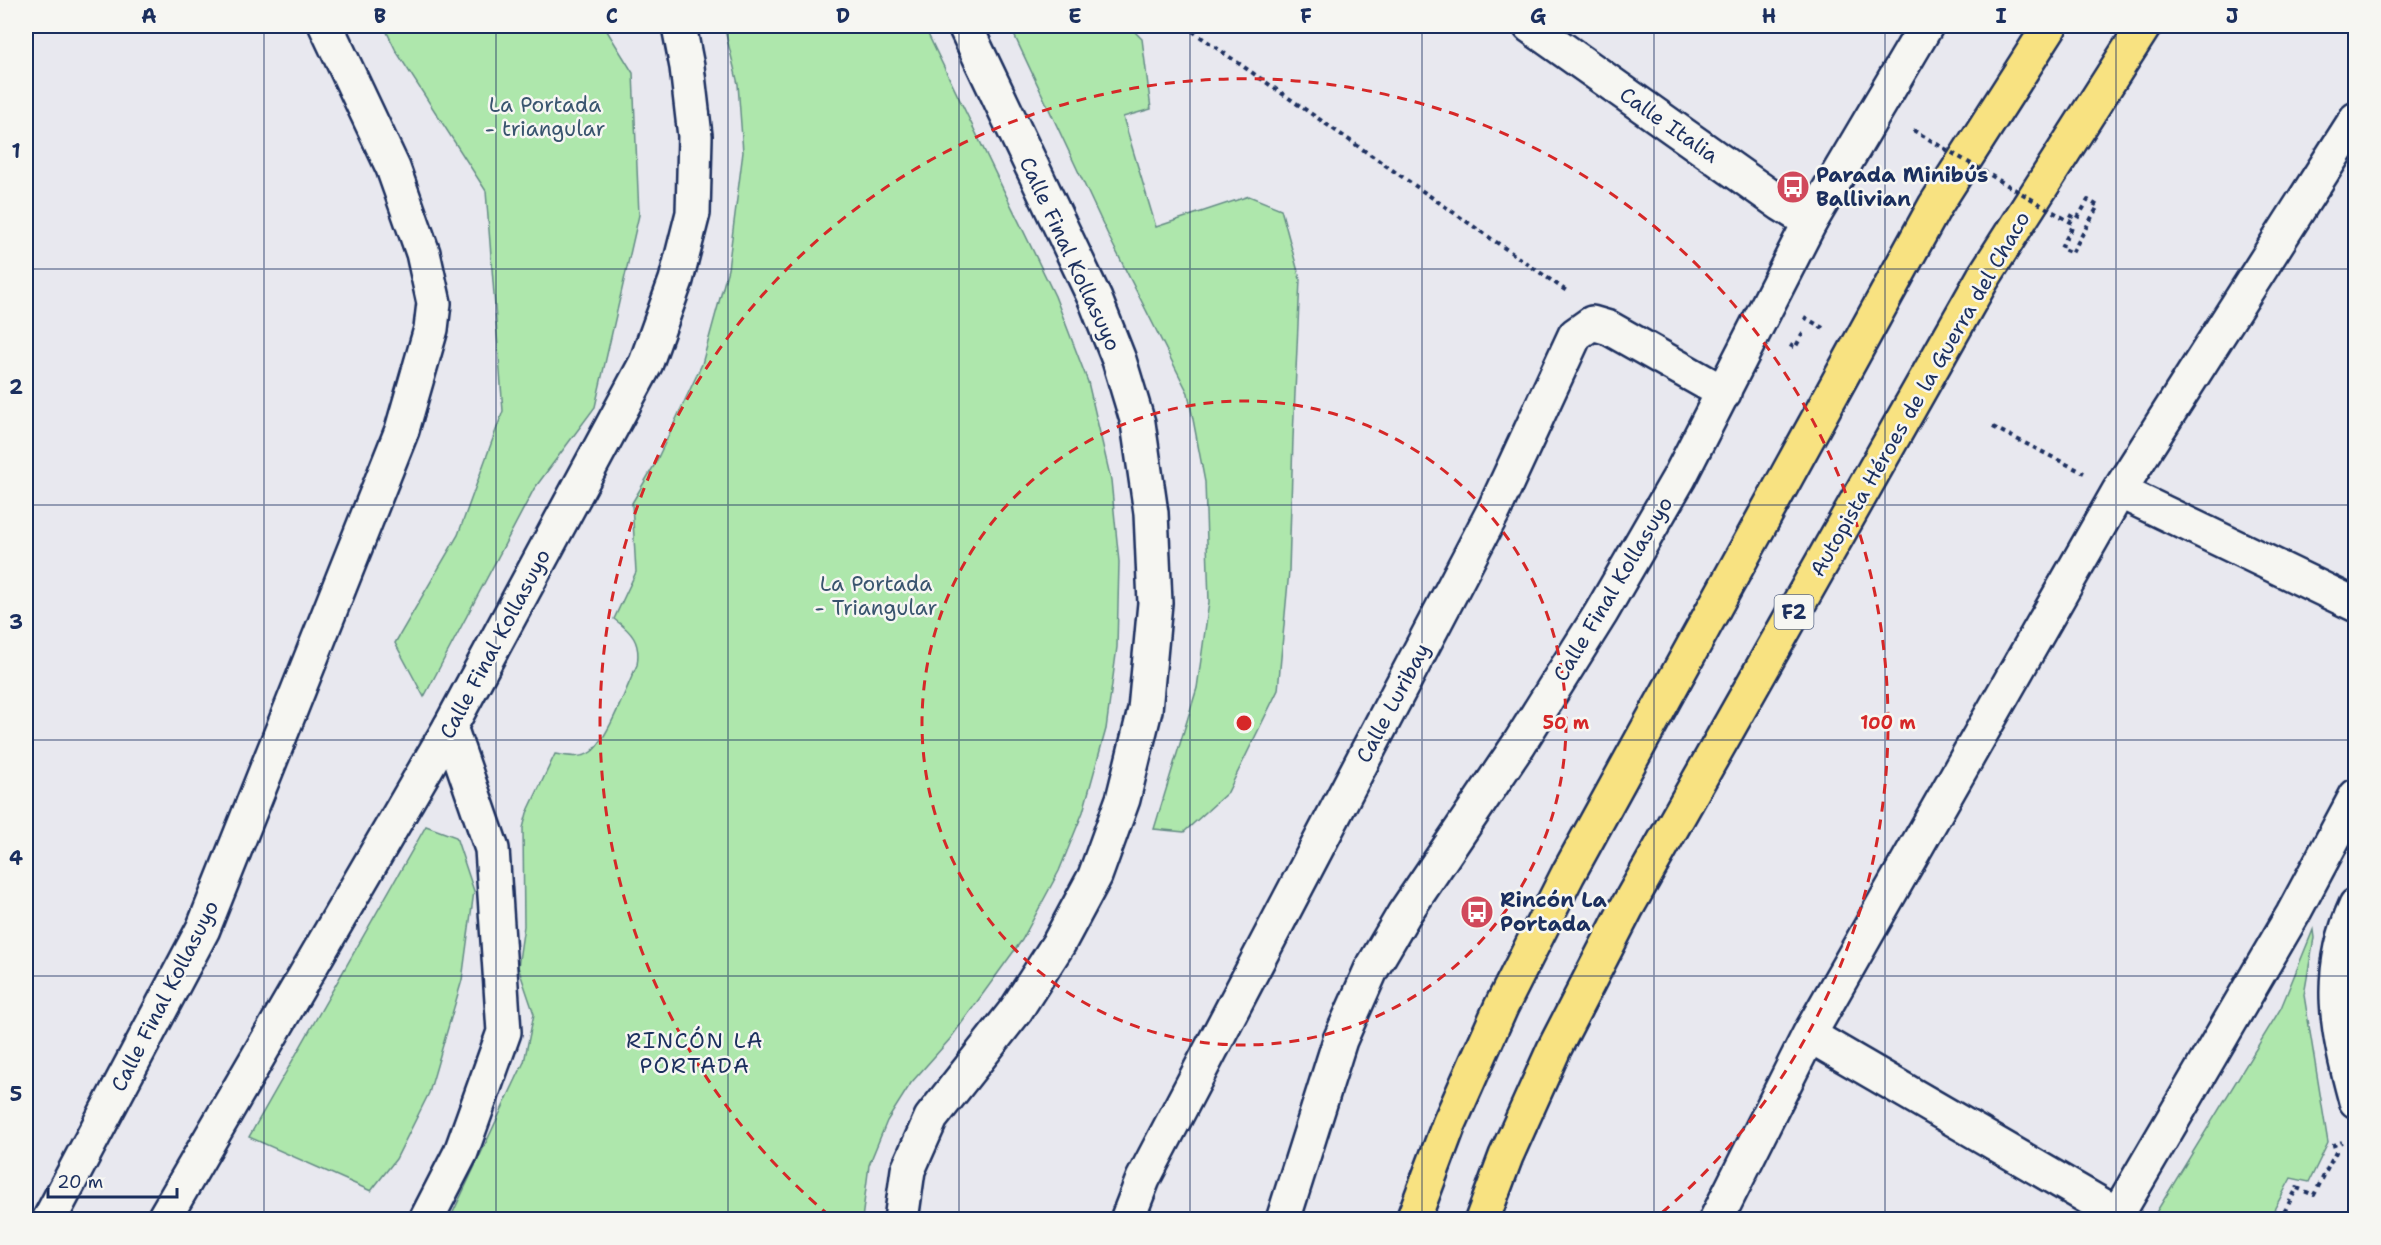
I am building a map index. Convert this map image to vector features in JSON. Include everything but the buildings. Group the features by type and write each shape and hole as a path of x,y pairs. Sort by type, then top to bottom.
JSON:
{"highway":[{"path":"1413,1220 1449,1124 1501,1007 1568,874 1935,206 2050,26"},
{"name":"Autopista Héroes de la Guerra del Chaco","path":"1482,1220 1506,1156 1550,1059 1626,909 1983,278 2144,26"}],"street":[{"name":"Calle Final Kollasuyo","path":"49,1220 203,929 402,430 431,329 434,303 423,253 393,168 326,26"},
{"name":"Calle Final Kollasuyo","path":"163,1220 450,727 646,363 676,280 693,213 695,136 687,67 679,26"},
{"name":"Calle Final Kollasuyo","path":"901,1220 909,1170 931,1118 1016,1010 1059,943 1095,876 1123,799 1145,710 1155,603 1151,513 1138,423 1119,360 1095,299 965,26"},
{"name":"Calle Italia","path":"1530,26 1781,204 1810,222"},
{"name":"Calle Final Kollasuyo","path":"1283,1220 1340,1040 1371,970 1404,914 1519,744 1601,613 1679,478 1810,222 1926,26"},
{"path":"1716,1220 1809,1035 2120,491 2355,119"},
{"path":"1592,323 1609,328 1724,393"},
{"name":"Calle Luribay","path":"1127,1220 1143,1179 1494,510 1575,335 1592,323"},
{"path":"2120,491 2355,605"},
{"path":"426,1220 461,1152 504,1032 492,849 450,727"},
{"path":"1809,1035 2115,1217 2293,914 2355,796"},
{"path":"2355,905 2340,953 2336,994 2341,1045 2355,1101"},
{"path":"2340,953 2345,979 2355,998"}],"path":[{"path":"1185,26 1577,299 1592,323"},
{"path":"1913,130 2074,224 2061,248 2072,253 2098,206 2088,200 2077,219"},
{"path":"1799,315 1824,329"},
{"path":"1993,427 2120,491"},
{"path":"2280,1220 2297,1188 2314,1195 2336,1152 2334,1145 2342,1142"}],"green space":[{"name":"La Portada - triangular","path":"384,26 604,26 633,73 639,215 595,407 534,489 424,697 395,643 458,535 503,411 486,191 396,51"},
{"name":"La Portada - Triangular","path":"724,26 924,26 1055,296 1088,382 1111,480 1119,562 1117,647 1106,729 1083,812 1059,871 1022,940 950,1039 911,1083 887,1121 869,1165 862,1219 450,1219 524,1062 534,1014 518,967 524,926 523,828 527,813 555,754 583,756 591,752 604,736 637,665 638,650 634,638 614,619 636,572 632,503 655,464 702,364 728,269 743,152 738,84"},
{"path":"1010,26 1129,26 1142,39 1151,109 1123,117 1156,227 1249,196 1281,209 1300,279 1289,571 1278,690 1228,792 1184,832 1154,829 1197,688 1209,602 1205,482 1188,393 1110,239"},
{"path":"426,826 456,837 474,891 462,980 429,1093 396,1159 371,1191 249,1137"},
{"path":"2313,930 2314,938 2304,995 2328,1143 2309,1182 2291,1178 2269,1219 2152,1219 2281,1008"}],"place":[{"name":"Parada Minibús Ballivian","path":"1793,187"},
{"name":"Rincón La Portada","path":"1477,912"}],"district":[{"name":"RINCÓN LA PORTADA","path":"695,1052"}]}
